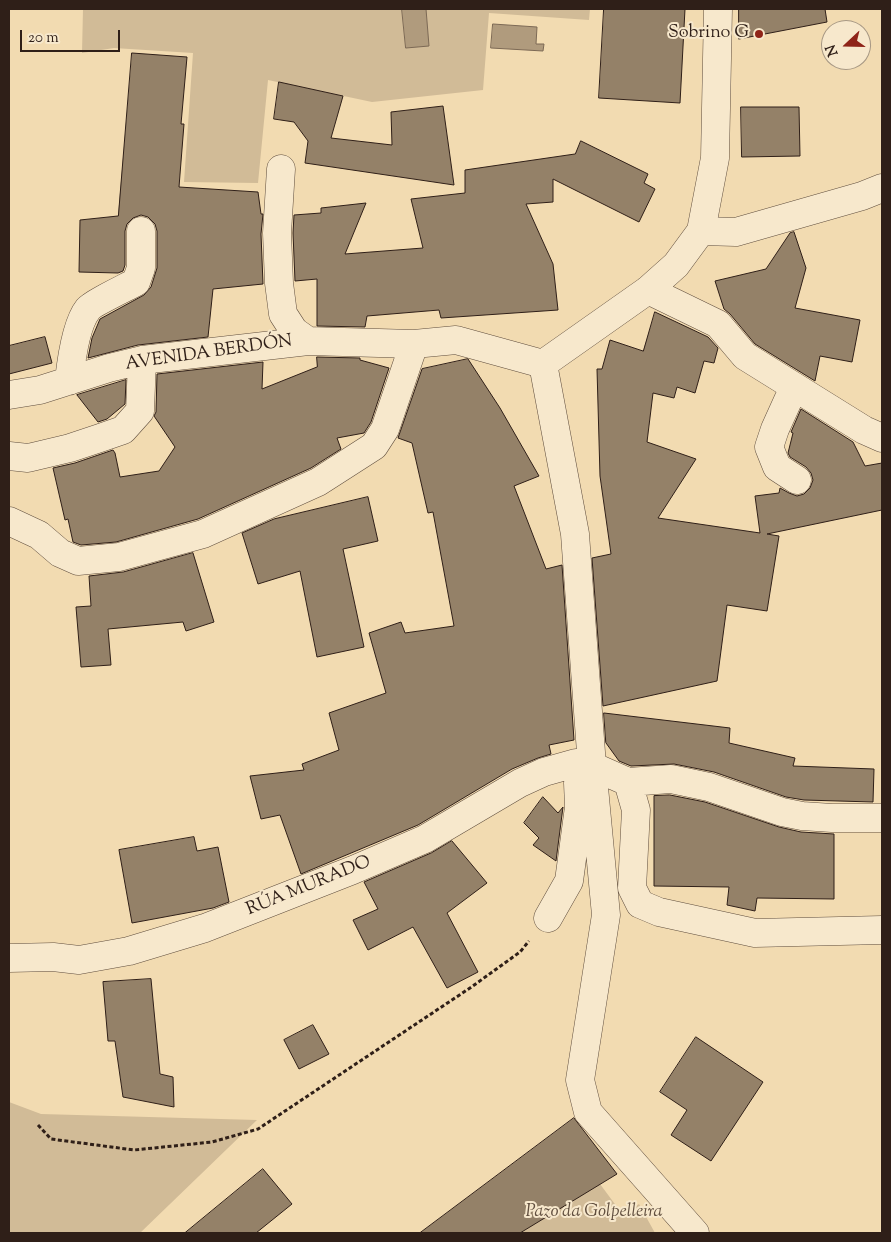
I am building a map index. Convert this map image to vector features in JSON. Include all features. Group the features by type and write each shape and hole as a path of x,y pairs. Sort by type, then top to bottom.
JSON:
{"street":[{"path":"695,1233 588,1112 580,1080 606,915 584,765 575,534 543,364 648,290 676,265 701,230 715,158 718,9"},
{"path":"282,169 277,233 279,283 283,314 294,331 308,341"},
{"path":"701,230 736,232 862,196 882,188"},
{"path":"69,381 72,357 82,320 89,308 136,282 141,268 141,231"},
{"path":"648,290 718,324 745,356 864,430 882,438"},
{"name":"AVENIDA BERDÓN","path":"9,395 40,390 142,360 308,341 414,344 456,340 543,364"},
{"path":"9,521 39,535 60,553 78,561 119,557 203,534 318,482 374,446 385,429 414,344"},
{"path":"9,456 28,458 70,448 122,430 140,411 142,360"},
{"path":"794,387 769,447 777,467 797,480"},
{"path":"584,765 628,782 671,780 709,787 782,812 802,816 882,818"},
{"path":"548,918 569,881 584,765"},
{"name":"RÚA MURADO","path":"9,958 54,957 79,960 129,951 205,928 353,870 425,839 520,783 544,772 584,765"},
{"path":"628,782 636,810 632,888 640,904 659,912 755,933 882,930"}],"path":[{"path":"38,1125 51,1139 134,1150 212,1142 258,1130 520,952 548,918"}],"green space":[{"path":"83,9 590,9 589,20 489,13 483,90 372,102 268,80 258,183 184,182 193,53 114,48 82,53"},
{"path":"9,1102 41,1114 257,1120 140,1233 9,1233"},
{"name":"Pazo da Golpelleira","path":"600,1184 623,1215 639,1204 655,1233 520,1233"}],"shaded area":[{"path":"402,9 426,9 429,46 406,48"},
{"path":"493,24 537,27 536,44 544,44 543,51 491,48"}],"building":[{"path":"604,9 685,9 680,103 599,98"},
{"path":"739,9 825,9 827,20 821,20 821,23 739,39"},
{"path":"132,53 187,57 181,124 184,124 179,187 258,192 261,214 263,214 261,234 263,284 213,289 208,337 138,345 88,358 92,338 100,319 144,295 151,287 157,268 157,231 155,224 148,217 141,215 133,218 127,224 123,271 118,273 79,272 80,220 118,216"},
{"path":"279,82 343,96 331,138 392,145 391,112 443,106 454,185 305,163 308,141 294,122 274,119"},
{"path":"741,107 799,107 800,156 742,157"},
{"path":"581,141 648,174 644,183 655,189 639,222 553,179 553,202 526,204 553,264 558,310 441,318 439,310 367,316 365,327 317,326 317,279 295,281 294,215 321,213 321,208 366,203 345,254 423,248 411,199 465,193 465,170 575,154"},
{"path":"794,232 806,268 795,308 860,320 852,362 820,356 815,381 755,344 724,309 715,281 766,269 790,233"},
{"path":"655,312 708,337 718,348 714,363 704,361 695,393 677,387 674,398 653,393 647,442 696,459 658,518 760,533 755,496 779,493 780,488 797,496 804,494 810,488 813,480 811,473 806,467 790,457 788,453 793,433 791,432 801,409 853,442 865,466 882,463 882,510 767,534 779,536 767,611 727,605 717,681 603,706 592,558 611,554 600,476 597,369 602,369 610,340 643,351"},
{"path":"45,337 52,363 9,374 9,346"},
{"path":"317,357 360,358 360,360 389,368 371,422 364,433 337,438 341,449 311,468 198,519 116,542 81,545 73,542 68,519 65,520 53,468 75,463 113,450 120,477 159,471 175,447 154,416 156,412 157,374 263,362 262,389 317,367"},
{"path":"468,359 500,408 539,476 514,486 546,569 562,565 574,740 549,745 551,754 512,769 418,825 301,874 280,815 261,819 250,776 304,770 302,764 339,750 329,713 386,693 369,633 401,622 405,633 454,626 433,512 428,513 412,443 398,438 422,369"},
{"path":"126,380 125,404 107,419 98,422 77,395"},
{"path":"368,497 378,541 343,549 364,647 317,657 300,571 258,584 242,533 274,519"},
{"path":"193,553 214,622 186,631 183,622 108,629 111,665 81,667 76,607 91,606 89,576 123,572"},
{"path":"604,713 730,728 729,743 795,758 793,766 874,769 873,802 804,800 786,797 714,772 674,764 631,766 619,761 606,743"},
{"path":"670,795 705,802 779,827 801,832 834,834 834,899 757,898 755,911 727,905 729,887 654,886 654,796"},
{"path":"543,797 558,813 563,807 556,861 533,845 539,838 524,823"},
{"path":"194,837 197,851 218,847 229,902 213,908 132,923 119,850"},
{"path":"452,841 487,883 447,913 478,972 447,988 413,927 368,950 353,920 378,909 364,882 431,853"},
{"path":"151,979 160,1074 173,1077 174,1107 123,1097 115,1041 108,1041 103,982"},
{"path":"313,1025 329,1054 299,1069 284,1040"},
{"path":"696,1037 763,1082 711,1161 671,1135 687,1110 660,1092"},
{"path":"574,1118 617,1174 520,1233 420,1233"},
{"path":"263,1169 292,1204 256,1233 185,1233"}],"place":[{"name":"Sobrino G","path":"759,34"}]}
